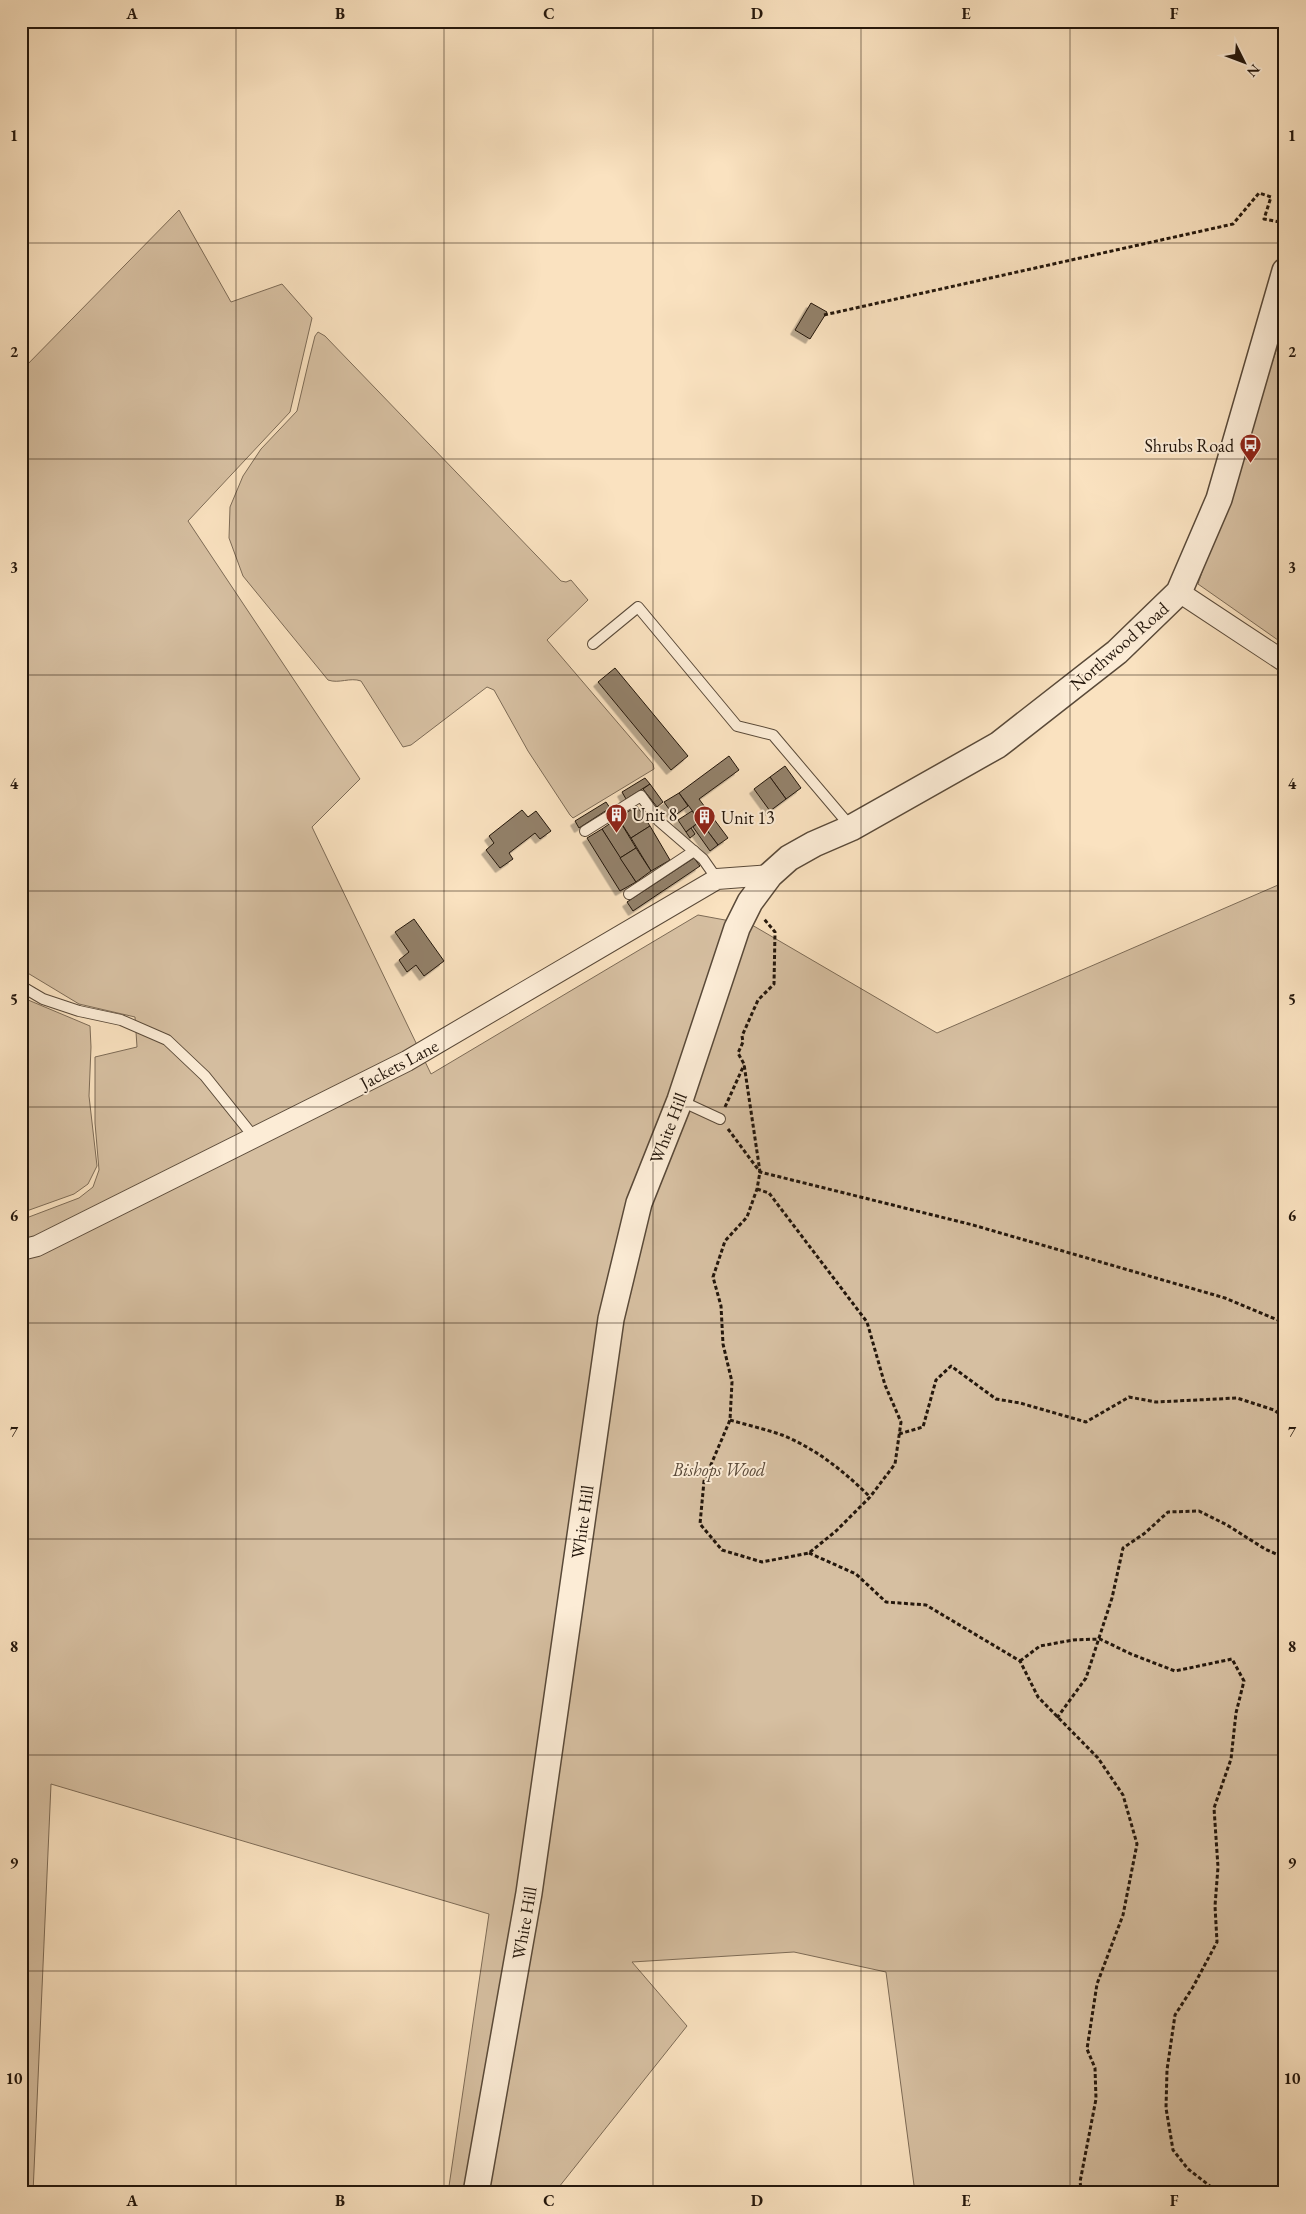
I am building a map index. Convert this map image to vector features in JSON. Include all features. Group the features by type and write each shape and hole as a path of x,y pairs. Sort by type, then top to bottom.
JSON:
{"street":[{"name":"Northwood Road","path":"770,875 789,858 814,844 851,828 998,745 1117,652 1180,592 1219,499 1285,271"},
{"path":"1180,592 1285,662"},
{"name":"Jackets Lane","path":"21,1250 37,1246 407,1061 717,879 770,875"},
{"name":"White Hill","path":"476,2193 529,1893 611,1320 639,1203 680,1100 737,928 747,908 770,875"}],"lane":[{"path":"594,644 638,607 737,726 773,735 851,828"},
{"path":"585,831 641,796 659,821 703,859 717,879"},
{"path":"629,894 694,851"},
{"path":"21,986 43,999 79,1011 121,1020 167,1040 205,1076 254,1138"},
{"path":"680,1100 720,1119"}],"path":[{"path":"824,315 1233,224 1259,193 1271,198 1264,219 1285,223"},
{"path":"747,908 760,914 775,932 774,984 758,1000 742,1036 743,1042 738,1053 744,1064 760,1172 757,1189 747,1217 725,1241 714,1277 721,1306 724,1344 732,1382 730,1420 704,1481 700,1524 722,1550 762,1562 809,1553 836,1531 870,1497 895,1464 901,1422 885,1385 866,1322 769,1193 757,1189"},
{"path":"744,1064 720,1119 760,1172 982,1227 1225,1298 1285,1323"},
{"path":"900,1434 923,1427 931,1404 936,1380 951,1366 996,1399 1086,1422 1129,1397 1156,1402 1238,1398 1274,1410 1285,1418"},
{"path":"730,1420 782,1435 801,1445 833,1464 870,1497"},
{"path":"1057,1718 1086,1678 1112,1598 1123,1548 1145,1533 1168,1512 1199,1511 1227,1525 1265,1550 1285,1558"},
{"path":"809,1553 856,1574 886,1602 926,1604 1020,1661 1038,1697 1098,1758 1123,1795 1137,1844 1123,1915 1097,1984 1087,2049 1094,2068 1096,2099 1080,2182 1082,2193"},
{"path":"1020,1661 1040,1646 1073,1640 1100,1639 1131,1654 1175,1671 1232,1659 1244,1681 1236,1713 1231,1759 1214,1808 1218,1867 1215,1906 1217,1942 1193,1987 1175,2015 1167,2070 1166,2108 1173,2150 1188,2169 1218,2193"}],"green space":[{"name":"Bishops Wood","path":"179,210 231,302 282,284 312,318 290,412 188,521 360,779 312,827 431,1074 698,915 752,925 937,1033 1285,882 1285,2193 915,2193 886,1972 794,1952 632,1962 687,2026 555,2192 448,2193 489,1914 51,1784 33,2193 21,2193 21,1220 79,1198 93,1187 99,1170 95,1123 95,1057 137,1047 135,1017 79,1004 21,969 21,371"},
{"path":"1285,324 1285,645 1198,584"},
{"path":"318,332 325,336 561,581 571,580 588,600 547,640 653,764 654,769 573,818 528,751 494,690 487,687 411,745 403,747 361,681 328,680 243,576 229,538 230,507 243,476 261,449 297,411 315,336"},
{"path":"21,997 90,1026 89,1096 97,1166 88,1184 74,1194 21,1213"}],"building":[{"path":"811,303 827,312 810,339 795,330"},
{"path":"615,668 688,756 671,770 598,682"},
{"path":"729,756 739,770 699,799 728,838 718,845 679,793"},
{"path":"785,766 801,788 786,799 770,777"},
{"path":"770,777 786,799 770,811 754,789"},
{"path":"645,778 650,784 626,799 622,792"},
{"path":"650,784 663,802 657,807 643,789"},
{"path":"679,793 688,806 674,816 664,802"},
{"path":"606,802 610,808 579,828 575,821"},
{"path":"637,806 650,826 631,838 618,818"},
{"path":"522,810 528,817 536,811 551,831 540,839 535,833 509,853 513,859 500,868 486,850 494,843 489,836"},
{"path":"692,811 700,821 686,832 678,820"},
{"name":"Unit 8","path":"618,818 636,848 620,858 602,829"},
{"name":"Unit 13","path":"700,821 718,845 710,851 693,827"},
{"path":"650,826 670,860 651,871 631,838"},
{"path":"691,828 695,834 690,838 686,832"},
{"path":"602,829 636,882 620,891 587,838"},
{"path":"636,848 651,871 636,882 620,858"},
{"path":"694,858 700,866 633,911 627,902"},
{"path":"414,919 444,961 424,976 416,965 407,972 399,960 409,952 395,932"}],"place":[{"name":"Shrubs Road","path":"1250,464"},
{"name":"Unit 8","path":"616,833"},
{"name":"Unit 13","path":"705,836"}]}
